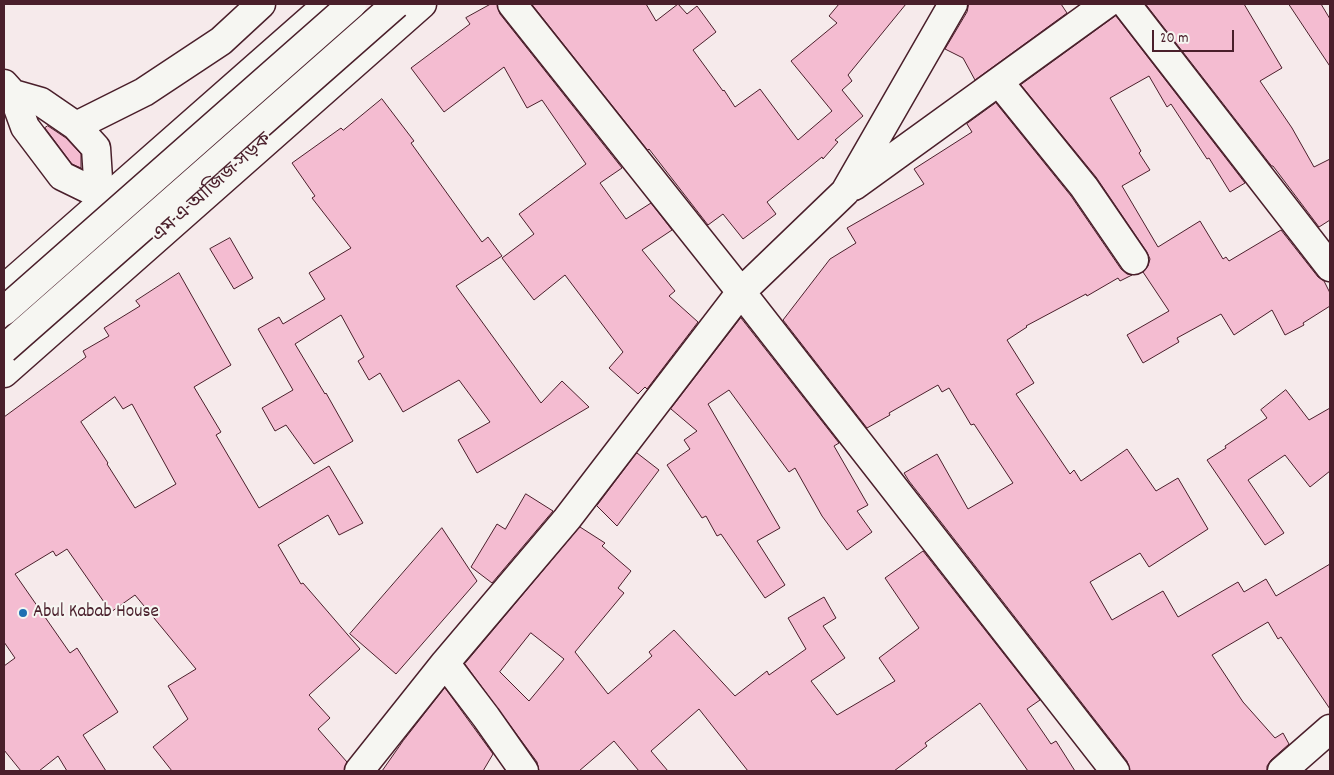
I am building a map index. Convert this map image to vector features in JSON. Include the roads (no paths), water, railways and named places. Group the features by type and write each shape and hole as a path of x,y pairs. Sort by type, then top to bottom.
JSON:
{"main road":[{"path":"76,126 144,92 221,41 261,4"},
{"path":"4,289 101,197 328,4"},
{"path":"4,311 352,4"},
{"path":"4,350 396,4"},
{"name":"এম এ আজিজ সড়ক","path":"4,373 422,4"},
{"path":"512,4 741,292 1114,771"},
{"path":"845,192 953,4"},
{"path":"360,771 445,663 567,519 741,292 845,192 1106,4"},
{"path":"1126,4 1330,267"},
{"path":"999,82 1084,187 1134,260"},
{"path":"8,89 41,102 76,126 96,148 101,197"},
{"path":"8,89 25,126 62,176 101,197 147,247"},
{"path":"445,663 524,771"},
{"path":"1282,771 1330,730"}],"place":[{"name":"Abul Kabab House","path":"23,613"}]}
